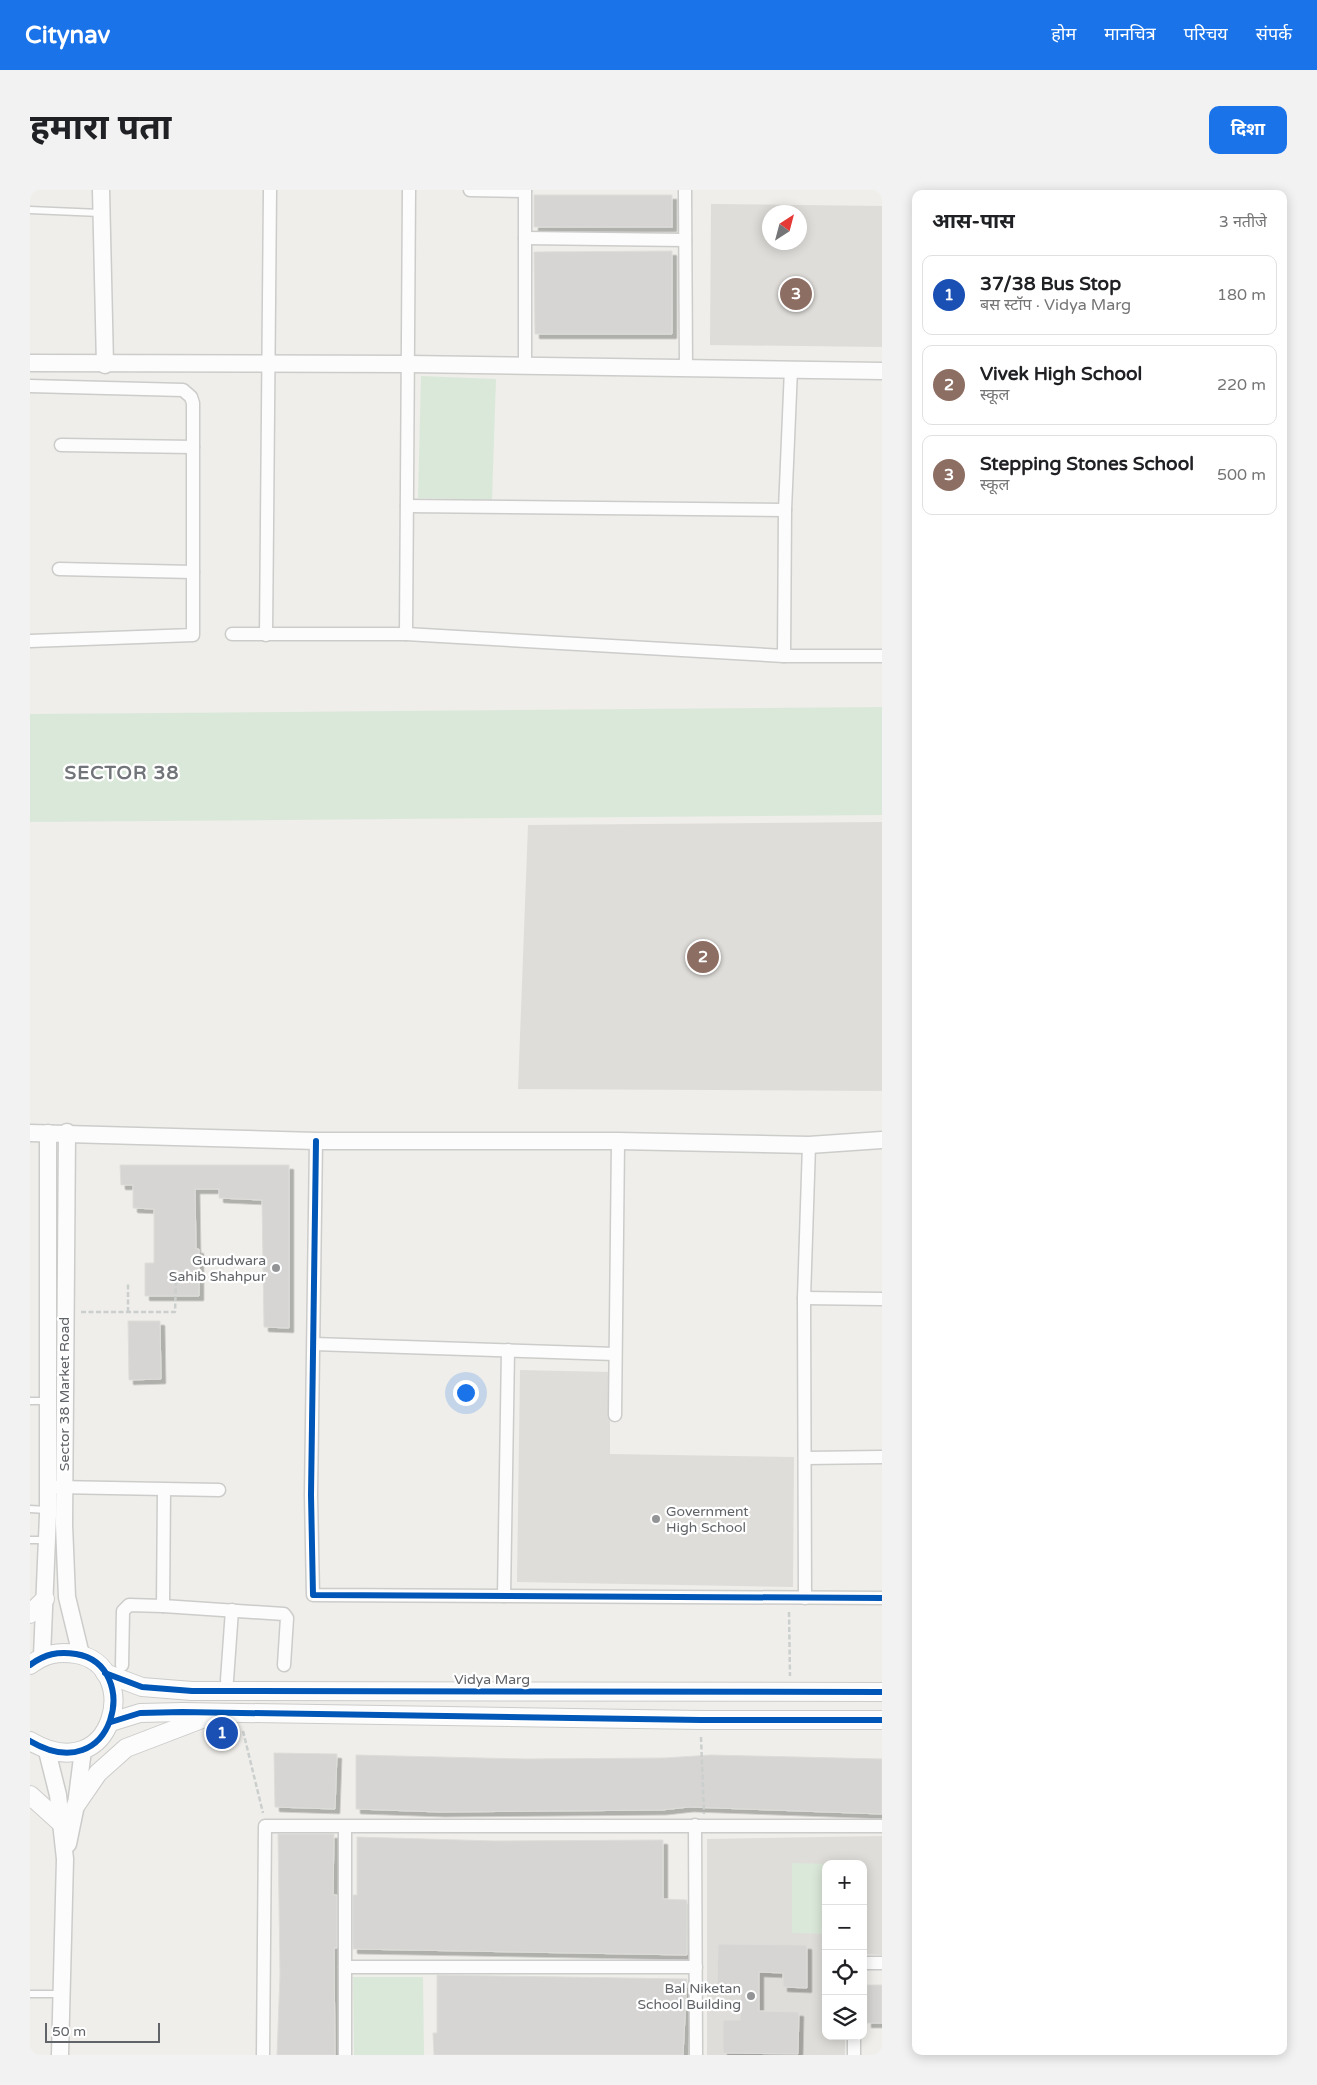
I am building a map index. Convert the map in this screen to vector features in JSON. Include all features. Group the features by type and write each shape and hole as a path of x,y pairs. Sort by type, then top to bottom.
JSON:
{"main road":[{"path":"30,1614 45,1599"},
{"name":"Vidya Marg","path":"36,1661 61,1652 81,1655 98,1665 105,1673 142,1687 192,1691 882,1692"},
{"path":"30,1741 47,1751 66,1754 83,1750 94,1744 111,1722 115,1701 111,1683 105,1673"},
{"path":"111,1722 140,1713 222,1712 701,1720 882,1720"},
{"path":"76,1805 98,1773 126,1748 196,1720 222,1712"},
{"path":"30,1795 61,1823"}],"street":[{"path":"101,190 100,213 105,365"},
{"path":"266,634 270,190"},
{"path":"406,634 409,190"},
{"path":"470,190 525,190 525,366"},
{"path":"685,190 686,368"},
{"path":"525,238 685,240"},
{"path":"30,363 105,365 409,364 882,371"},
{"path":"784,656 785,510 790,369"},
{"path":"30,386 183,390 191,397 193,403 193,635 30,641"},
{"path":"61,445 193,447"},
{"path":"407,506 785,510"},
{"path":"59,569 193,572"},
{"path":"232,634 406,634 784,656 882,656"},
{"path":"30,1133 67,1132 316,1141 618,1141 809,1145 882,1140"},
{"name":"Sector 38 Market Road","path":"36,1661 45,1599 48,1510 56,1487 65,1312 67,1132"},
{"name":"Sector 38 Market Road","path":"48,1133 48,1401 67,1597 81,1655"},
{"path":"316,1141 311,1495 313,1596 882,1598"},
{"path":"615,1415 618,1141"},
{"path":"805,1598 804,1298 809,1145"},
{"path":"804,1298 882,1299"},
{"path":"314,1344 615,1354"},
{"path":"504,1596 508,1350"},
{"path":"806,1458 882,1457"},
{"path":"56,1487 219,1490"},
{"path":"163,1606 164,1490"},
{"path":"122,1665 123,1611 129,1605 284,1614 287,1618 284,1665"},
{"path":"227,1680 232,1610"},
{"path":"65,1859 76,1805 83,1750"},
{"path":"47,1751 58,1795 65,1859 60,1994 60,2055"},
{"path":"696,2055 696,1967 700,1825"},
{"path":"262,2055 265,1826 345,1828 700,1825 882,1826"},
{"path":"345,1828 345,2055"},
{"path":"867,1963 882,1963"},
{"path":"345,1967 696,1967"},
{"path":"854,2040 854,2055"}],"lane":[{"path":"30,210 100,213"},
{"path":"882,1131 882,1140"},
{"path":"30,1400 48,1401"},
{"path":"30,1509 48,1510"},
{"path":"30,1540 48,1540"},
{"path":"30,1994 60,1994"}],"path":[{"path":"65,1312 175,1312 176,1279"},
{"path":"128,1284 128,1312"},
{"path":"788,1598 791,1692"},
{"path":"700,1825 701,1720"},
{"path":"243,1731 265,1826"}],"shaded area":[{"path":"711,204 796,205 762,205 762,250 807,250 807,205 882,206 882,347 710,345"},
{"path":"882,822 882,1091 518,1089 528,825"},
{"name":"Government High School","path":"520,1370 610,1372 610,1454 794,1457 793,1587 517,1582"},
{"path":"882,1836 882,1955 867,1954 867,1860 822,1860 822,2040 845,2040 845,2055 707,2055 707,1839"}],"green space":[{"path":"421,376 496,379 492,500 418,498"},
{"path":"882,707 882,815 30,822 30,714"},
{"path":"792,1863 822,1864 822,1934 792,1933"},
{"path":"353,1977 423,1977 424,2055 354,2055"}],"building":[{"path":"534,195 672,195 672,227 534,227"},
{"path":"672,251 672,334 535,334 534,252"},
{"name":"Gurudwara Sahib Shahpur","path":"120,1165 289,1165 289,1328 264,1327 262,1200 219,1198 219,1189 195,1189 196,1249 199,1249 199,1296 145,1296 145,1263 154,1263 154,1209 133,1208 133,1185 121,1185"},
{"path":"128,1321 160,1321 161,1379 129,1380"},
{"path":"274,1753 337,1754 335,1809 275,1807"},
{"path":"356,1755 525,1759 664,1758 711,1755 882,1759 882,1814 689,1807 662,1810 440,1812 356,1809"},
{"path":"278,1834 334,1834 333,1895 337,1895 337,1948 334,1948 335,2055 277,2055 280,1974"},
{"path":"357,1837 495,1841 663,1840 663,1899 687,1900 687,1955 353,1949 353,1895 357,1895"},
{"name":"Bal Niketan School Building","path":"718,1944 807,1945 807,1988 783,1987 783,1973 759,1972 759,2011 799,2012 798,2054 723,2053 723,2020 740,2020 741,1987 717,1987"},
{"path":"437,1975 687,1979 683,2055 434,2055 433,2033 437,2033"},
{"path":"867,1985 882,1985 882,2023 867,2023"}],"cycle path":[{"path":"316,1141 311,1495 313,1595 882,1598"},
{"path":"30,1665 52,1654 76,1654 97,1663 109,1679 113,1700 110,1720 100,1738 82,1750 59,1752 30,1741"},
{"path":"105,1673 142,1687 192,1691 882,1692"},
{"path":"111,1722 140,1713 182,1712 701,1720 882,1720"}],"place":[{"name":"Stepping Stones School","path":"796,294"},
{"name":"Vivek High School","path":"703,957"},
{"name":"Gurudwara Sahib Shahpur","path":"276,1268"},
{"name":"Government High School","path":"656,1519"},
{"name":"37/38 Bus Stop","path":"222,1733"},
{"name":"Bal Niketan School Building","path":"751,1996"}],"district":[{"name":"SECTOR 38","path":"122,773"}]}
